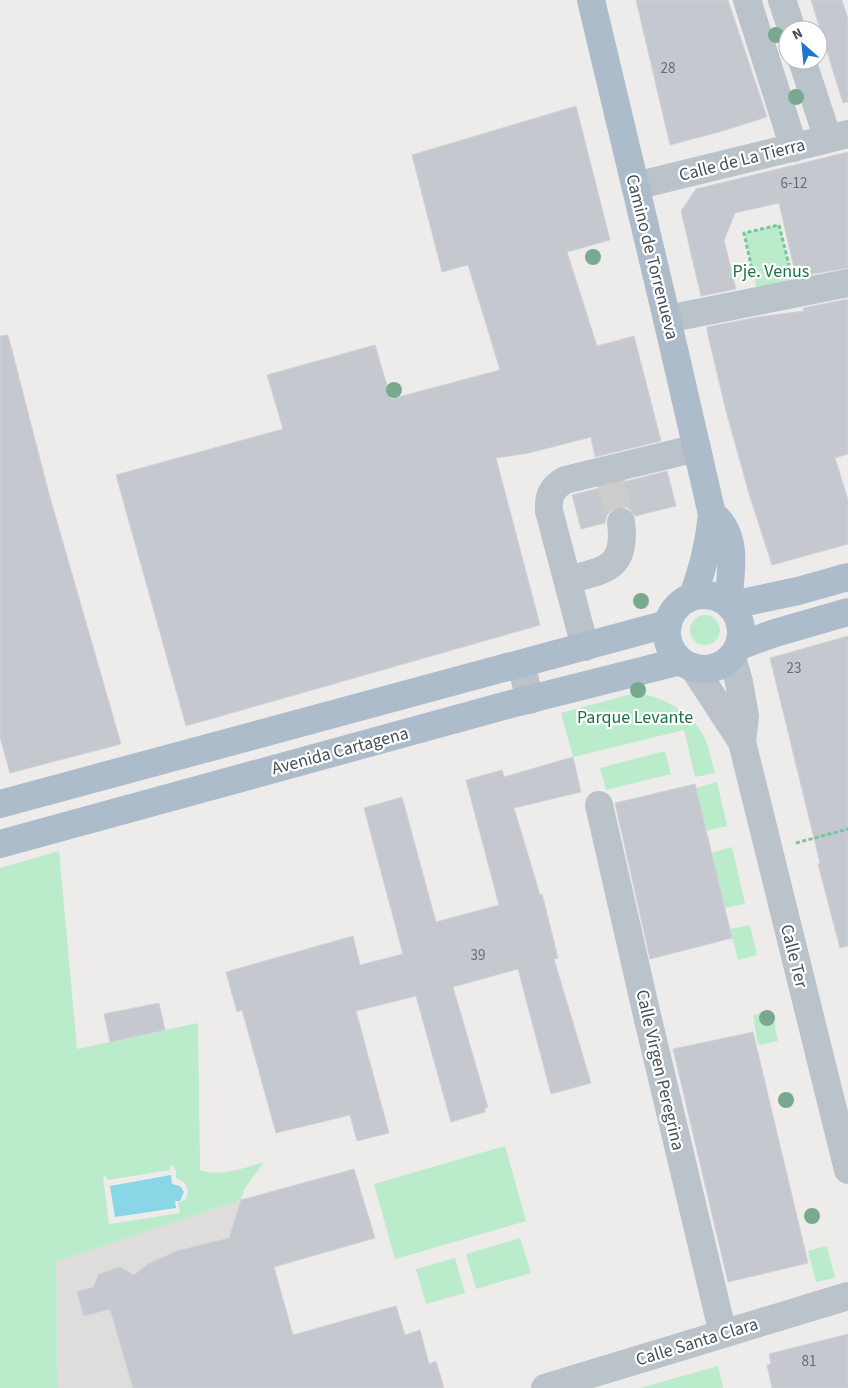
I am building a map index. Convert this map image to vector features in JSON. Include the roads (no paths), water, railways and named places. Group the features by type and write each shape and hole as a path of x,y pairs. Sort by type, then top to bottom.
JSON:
{"main road":[{"name":"Camino de Torrenueva","path":"590,0 668,319 712,514 710,542 693,596"},
{"name":"Camino de Torrenueva","path":"712,514 724,526 730,542 732,554 730,604"},
{"path":"730,604 798,591 848,577"},
{"path":"736,652 742,636 742,625 738,614 730,604 717,596 705,594 693,596 675,608 667,624 669,644 674,654 687,664 704,669 724,664 736,652 775,633 848,612"},
{"path":"0,804 667,624"},
{"name":"Avenida Cartagena","path":"0,844 530,700 687,664"}],"street":[{"path":"746,0 794,148"},
{"path":"782,0 789,20"},
{"path":"807,70 838,137"},
{"name":"Calle de La Tierra","path":"635,186 838,137"},
{"path":"668,319 758,299 848,283"},
{"path":"585,647 550,511 550,493 565,480 610,476 697,448"},
{"path":"567,580 594,573 614,562 621,553 624,540 621,522"},
{"name":"Calle Ter","path":"736,652 745,716 742,742 848,1170"},
{"path":"521,664 530,700"},
{"name":"Calle Ter","path":"687,664 742,742"},
{"name":"Calle Virgen Peregrina","path":"599,806 723,1334"},
{"name":"Calle Santa Clara","path":"552,1387 848,1296"}],"water":[{"path":"171,1175 172,1184 180,1186 184,1192 180,1201 175,1201 176,1208 115,1217 110,1186"}],"tunnel":[{"path":"611,482 621,522"}],"park label":[{"name":"Pje. Venus","path":"771,271"},
{"name":"Parque Levante","path":"635,717"}]}
